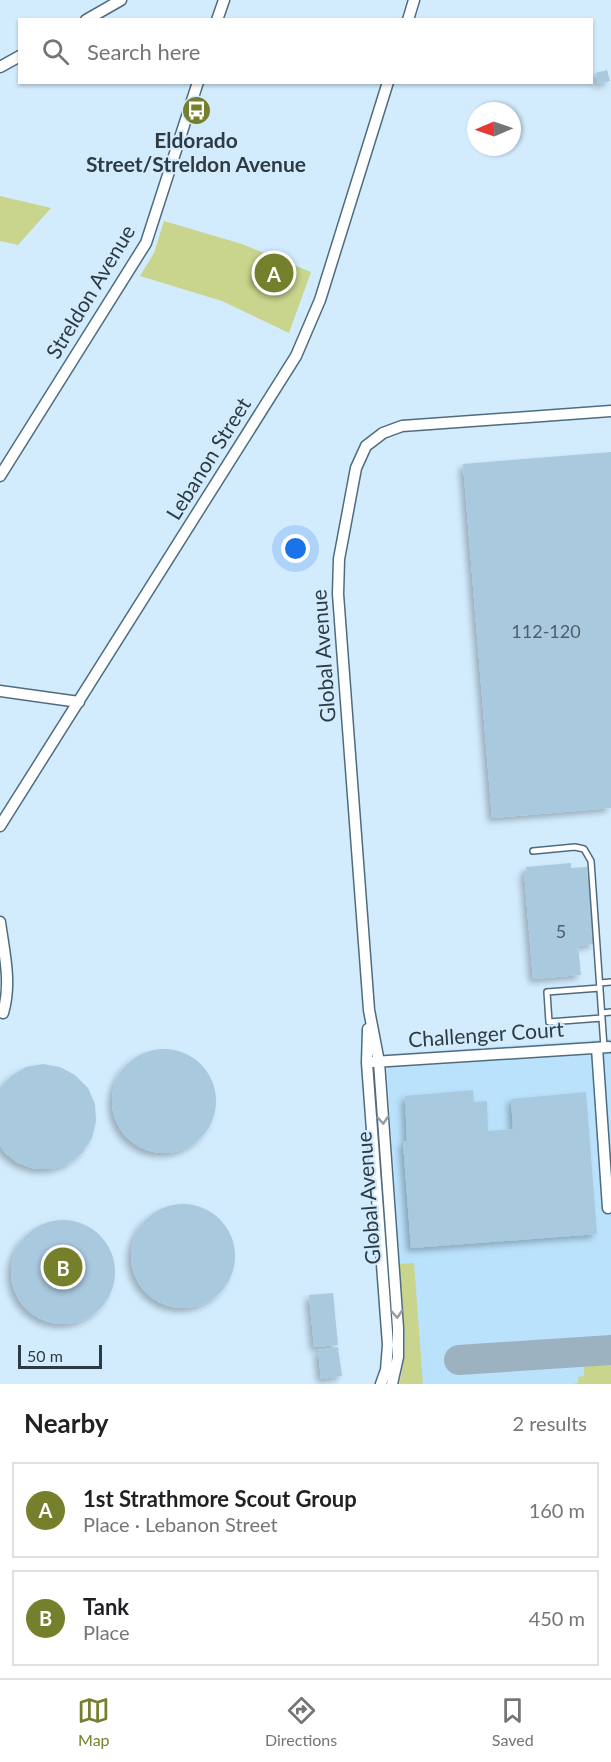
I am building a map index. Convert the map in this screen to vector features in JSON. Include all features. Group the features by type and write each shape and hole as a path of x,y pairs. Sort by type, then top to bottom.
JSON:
{"street":[{"path":"90,18 121,0"},
{"path":"219,18 224,0"},
{"path":"409,18 414,0"},
{"path":"0,67 18,57"},
{"name":"Streldon Avenue","path":"0,476 146,243 197,84"},
{"name":"Lebanon Street","path":"0,826 276,388 304,339 320,300 387,84"},
{"name":"Global Avenue","path":"381,1384 386,1370 388,1344 367,1063 369,1010 338,594 339,559 356,468 366,446 383,433 402,426 611,411"},
{"path":"0,691 79,702"},
{"path":"0,922 8,986 3,1013"},
{"name":"Global Avenue","path":"369,1010 379,1062 398,1328 398,1357 392,1384"},
{"path":"603,1047 608,1208"},
{"name":"Challenger Court","path":"367,1063 603,1047"}],"lane":[{"path":"533,851 575,847 584,849 591,861 603,1047"},
{"path":"611,982 600,986 547,992 549,1022 602,1016 611,1012"}],"shaded area":[{"path":"611,1039 611,1384 399,1384 405,1347 386,1054"}],"green space":[{"path":"0,196 51,208 18,245 0,241"},
{"path":"164,221 242,244 311,272 289,333 222,301 140,276 154,253"},
{"path":"414,1263 423,1384 399,1384 405,1340 399,1264"},
{"path":"611,1362 611,1384 572,1384 578,1383 578,1377 584,1376 584,1364"}],"building":[{"path":"607,70 610,81 598,84 596,73"},
{"path":"264,255 293,267 283,291 254,280"},
{"path":"611,452 611,808 492,818 463,464"},
{"path":"571,863 571,868 587,867 594,944 578,946 581,975 533,979 524,871 527,871 526,867"},
{"path":"164,1049 184,1053 201,1064 212,1081 216,1101 212,1121 201,1138 184,1149 164,1153 144,1149 127,1138 116,1121 112,1101 116,1081 127,1064 144,1053"},
{"path":"43,1064 60,1067 75,1075 88,1088 95,1104 96,1121 92,1138 82,1153 68,1164 52,1169 35,1169 18,1163 5,1153 0,1145 0,1088 11,1076 26,1067"},
{"path":"473,1090 474,1102 487,1101 488,1131 513,1129 511,1099 586,1092 597,1234 411,1248 403,1142 407,1141 405,1096"},
{"path":"183,1204 203,1208 220,1219 231,1236 235,1256 231,1276 220,1293 203,1304 183,1308 163,1304 146,1293 135,1276 131,1256 135,1236 146,1219 163,1208"},
{"path":"63,1220 83,1224 100,1235 111,1252 115,1272 111,1292 100,1309 83,1320 63,1324 43,1320 26,1309 15,1292 11,1272 15,1252 26,1235 43,1224"},
{"path":"333,1293 338,1345 314,1347 309,1295"},
{"path":"338,1347 342,1376 321,1379 318,1350"}],"taxiway":[{"path":"459,1360 611,1350"}],"place":[{"name":"Eldorado Street/Streldon Avenue","path":"196,110"},
{"name":"1st Strathmore Scout Group","path":"274,273"},
{"name":"Tank","path":"63,1267"}]}
